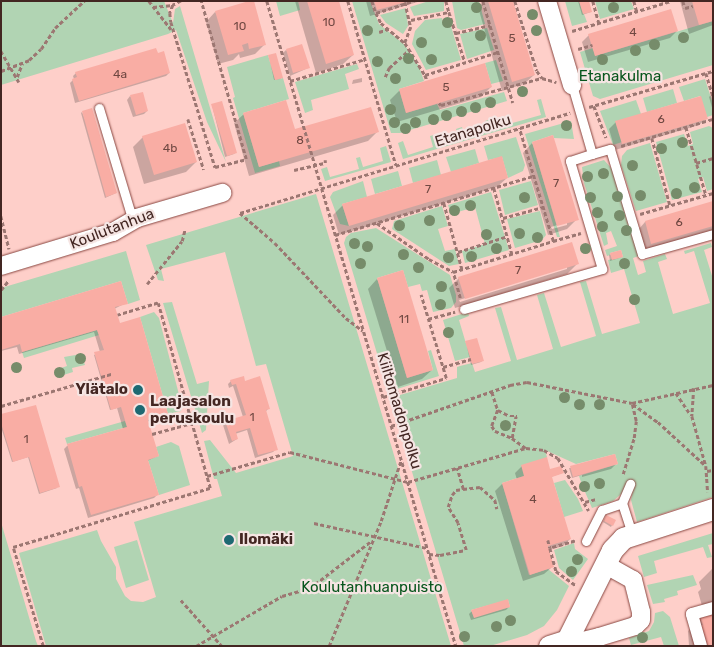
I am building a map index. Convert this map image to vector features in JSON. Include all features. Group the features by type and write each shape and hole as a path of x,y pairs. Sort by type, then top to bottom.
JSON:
{"street":[{"path":"547,1 572,85"},
{"name":"Koulutanhua","path":"5,274 113,232 133,221 222,193"},
{"path":"558,643 618,543 632,534 711,504"},
{"path":"558,643 579,642 599,637 635,626 640,620 642,612 633,580 606,565"},
{"path":"701,646 692,614 713,608"}],"lane":[{"path":"572,85 592,154"},
{"path":"99,108 133,221"},
{"path":"464,309 602,269 570,160 610,149 642,254 713,234"},
{"path":"630,484 622,503 632,534"},
{"path":"586,541 602,510 622,503"}],"path":[{"path":"1,71 22,64 41,49 56,28 84,1"},
{"path":"149,1 172,30"},
{"path":"153,7 173,5 181,1"},
{"path":"173,5 170,14 172,30 214,167 246,159 202,7 202,1"},
{"name":"Kiiltomadonpolku","path":"267,1 456,646"},
{"path":"348,1 396,165"},
{"path":"372,1 381,23 405,42 427,80"},
{"path":"376,13 414,1"},
{"path":"446,1 456,33 463,70"},
{"path":"483,1 513,103"},
{"path":"515,1 537,71 542,78"},
{"path":"592,1 599,23"},
{"path":"634,1 637,12"},
{"path":"557,35 672,1"},
{"path":"683,1 685,8 693,6"},
{"path":"405,3 411,20 411,27 405,42"},
{"path":"411,20 449,12"},
{"path":"456,33 490,25"},
{"path":"379,32 388,29"},
{"path":"576,50 592,45"},
{"path":"385,77 389,68 410,49"},
{"path":"1,51 19,82"},
{"path":"425,74 498,52"},
{"path":"290,81 365,59"},
{"path":"17,77 22,64"},
{"name":"Etanapolku","path":"363,331 346,318 275,242 240,213 713,71"},
{"path":"706,73 713,96"},
{"path":"439,103 441,106 542,78 572,85"},
{"path":"594,106 610,149 713,120"},
{"path":"188,119 204,170"},
{"path":"519,128 553,241"},
{"path":"686,128 706,195"},
{"path":"652,138 670,205"},
{"path":"696,163 713,158"},
{"path":"294,170 326,163 324,160"},
{"path":"335,235 533,176"},
{"path":"494,188 512,254"},
{"path":"631,217 713,192"},
{"path":"444,202 462,269"},
{"path":"503,218 543,208"},
{"path":"1,216 9,249"},
{"path":"377,223 429,259 452,272 464,309 428,319"},
{"path":"147,284 178,245 185,229"},
{"path":"452,272 590,230"},
{"path":"458,252 508,236"},
{"path":"1,290 5,274"},
{"path":"383,397 446,378 421,295"},
{"path":"43,646 13,547 210,488 158,303 118,315"},
{"path":"443,367 471,359"},
{"path":"1,406 111,374"},
{"path":"392,426 527,382 632,403 658,422 706,466"},
{"path":"632,403 713,385"},
{"path":"692,416 694,388"},
{"path":"492,392 498,410 492,426 495,431 512,438 526,448"},
{"path":"675,392 692,416 706,466 711,504"},
{"path":"619,480 630,457 634,438 636,421 632,403"},
{"path":"498,410 510,416 517,416 512,438"},
{"path":"152,434 192,423"},
{"path":"207,476 290,452 408,482 526,448 544,450 558,458 590,512 586,519"},
{"path":"329,646 370,542 381,520 401,459"},
{"path":"457,468 463,489"},
{"path":"707,471 713,470"},
{"path":"429,554 440,555 466,550 458,523 448,507 452,494 456,490 480,487 495,500 497,509"},
{"path":"584,502 602,496"},
{"path":"314,524 427,548"},
{"path":"550,548 575,541 579,533"},
{"path":"548,540 556,571 576,585"},
{"path":"196,646 282,596 310,588 370,542"},
{"path":"181,600 222,646"}],"green space":[{"path":"1,1 164,1 173,23 175,9 180,6 226,162 207,122 176,30 1,85"},
{"path":"276,1 298,1 300,10 280,16"},
{"path":"352,1 370,1 379,24 404,44 419,66 424,81 399,89 406,113 437,104 440,110 504,92 507,101 400,133 391,133"},
{"path":"429,1 444,1 444,11 414,16 410,7"},
{"path":"452,1 479,1 485,24 461,30 457,28"},
{"path":"565,1 579,1 587,22 572,26"},
{"path":"595,1 631,1 634,9 600,19"},
{"path":"406,8 408,26 403,34 386,23 380,15"},
{"path":"442,18 444,27 451,26 461,60 426,70 412,44 415,31 425,20"},
{"name":"Etanakulma","path":"713,21 713,65 600,99 593,96 580,52 593,48 595,56"},
{"path":"487,28 494,50 467,59 460,34"},
{"path":"268,55 275,80 283,78 289,99 243,113 259,167 279,161 280,166 255,173 233,98 235,97 227,67"},
{"path":"496,60 503,81 491,84 485,63"},
{"path":"357,64 359,69 345,74 349,89 311,100 313,110 305,113 295,82"},
{"path":"705,79 713,104 713,115 707,117 700,96 684,101 679,87"},
{"path":"673,89 677,103 647,112 643,98"},
{"path":"541,99 546,117 403,159 398,143 403,141 408,155 433,147 430,136 434,135 438,145 459,139 456,129 462,127 465,137 488,130 485,121 491,119 494,128 541,115 537,100"},
{"path":"636,100 641,114 622,142 613,145 600,111"},
{"path":"571,121 574,139 554,138 553,135 532,142 560,237 557,237 525,134"},
{"path":"709,126 713,128 713,189 707,191 703,177 698,179 702,192 672,200 656,142 684,134 688,146 693,144 690,132"},
{"path":"516,137 525,165 523,171 508,178 502,157 488,160 484,146"},
{"path":"650,143 667,202 636,211 621,165 622,156 627,150"},
{"path":"386,146 391,162 325,181 321,169 327,167 330,177 359,169 356,158 360,157 363,167 383,161 380,148"},
{"path":"475,149 479,163 451,172 446,157"},
{"path":"437,160 441,175 413,183 409,168"},
{"path":"604,160 613,170 639,256 633,258 638,275 646,272 643,261 665,254 667,259 658,262 673,314 710,303 694,251 685,254 684,251 711,243 712,247 704,250 713,279 713,497 637,522 631,500 634,483 613,501 592,508 579,476 618,464 615,454 576,464 545,450 547,457 524,476 502,483 529,575 548,569 569,586 557,610 544,626 527,635 490,646 464,646 390,398 457,378 457,367 460,366 472,363 475,372 511,361 495,308 501,307 517,360 553,349 537,295 544,293 561,347 596,336 580,282 586,281 602,334 640,323 624,269 611,273 608,260 623,257 621,250 610,253 607,256 605,250 617,246 611,231 606,233 608,244 604,246 584,183 582,167","holes":["508,600 510,607 474,617 471,610"]},
{"path":"398,171 402,186 375,194 371,179"},
{"path":"363,181 367,197 342,204 349,226 340,224 330,197 333,192"},
{"path":"531,181 538,205 505,215 499,190"},
{"path":"491,192 509,250 465,263 462,251 485,244 475,207 451,214 448,205"},
{"name":"Koulutanhuanpuisto","path":"316,194 451,646 46,646 19,553 97,530 116,567 116,579 125,596 131,601 143,602 156,597 134,522 222,496 217,479 214,479 204,441 210,440 236,473 293,456 266,364 256,366 225,252 161,269 164,281 158,280 146,245"},
{"path":"442,206 448,226 438,229 445,251 455,249 459,264 449,266 392,229 394,221"},
{"path":"540,211 546,235 542,240 515,248 507,219"},
{"path":"376,228 450,275 456,295 456,302 451,308 433,312 427,290 422,291 420,284 408,287 403,270 377,278 407,378 433,370 428,351 431,350 439,376 397,389 393,386 387,387 344,243 346,237 351,233"},
{"path":"126,251 140,300 128,304 121,281 1,317 1,288"},
{"path":"172,302 197,384 209,381 206,430 202,433 163,303"},
{"path":"154,312 159,318 182,406 181,411 168,414 140,317"},
{"path":"468,312 469,316 459,320 470,357 455,361 443,320"},
{"path":"97,330 99,335 24,358 22,352"},
{"path":"81,354 85,365 72,368 73,372 57,377 55,370 67,366 64,357"},
{"path":"125,421 127,427 67,444 65,438"},
{"path":"171,442 179,446 190,485 159,495 148,460 159,456 156,447"},
{"path":"565,480 578,499 583,511 564,517 554,483"},
{"path":"1,522 36,641 38,646 1,646"},
{"path":"713,533 713,544 708,545 712,557 707,558 703,547 654,561 657,573 644,577 638,556"},
{"path":"137,540 149,580 126,588 114,547"},
{"path":"574,543 575,549 588,559 573,580 559,568 554,550"},
{"path":"693,575 697,585 677,591 678,595 664,599 665,602 653,604 647,585"},
{"path":"663,611 670,617 679,646 664,646 661,637 631,645 629,638 649,631 654,622 655,613"}],"building":[{"path":"254,1 266,45 249,49 248,43 242,45 244,51 228,55 215,11"},
{"path":"307,1 339,1 354,55 326,64"},
{"path":"374,1 406,1 406,2 377,10"},
{"path":"488,1 513,1 535,75 512,82"},
{"path":"579,1 589,1 592,12 583,14"},
{"path":"692,1 713,1 713,21 699,25"},
{"path":"671,9 678,31 595,56 588,34"},
{"path":"302,44 310,68 293,73 286,49"},
{"path":"156,48 158,53 164,51 170,73 79,101 72,79 77,77 75,72"},
{"path":"276,53 283,78 275,80 268,55"},
{"path":"485,63 492,87 406,113 399,89"},
{"path":"143,92 148,111 136,115 130,95"},
{"path":"701,96 708,119 622,144 615,121"},
{"path":"286,100 295,129 371,107 379,132 259,167 243,113"},
{"path":"222,101 237,153 227,156 211,104"},
{"path":"92,108 117,193 106,197 82,111"},
{"path":"185,123 197,162 154,175 142,136"},
{"path":"553,135 579,220 557,226 532,142"},
{"path":"502,156 508,178 349,226 342,204"},
{"path":"713,201 713,226 651,244 645,221"},
{"path":"572,242 579,264 465,299 458,277"},
{"path":"621,250 623,257 612,260 610,253"},
{"path":"403,270 433,370 407,378 377,278"},
{"name":"Ylätalo","path":"121,281 128,304 115,307 120,323 140,317 168,414 148,420 159,456 148,460 159,495 91,515 82,486 79,487 67,444 127,427 121,407 111,410 94,352 104,350 97,330 22,352 20,344 1,350 1,317"},
{"path":"477,338 484,361 472,364 465,341"},
{"path":"244,376 245,381 260,376 270,409 266,410 278,450 258,455 250,428 236,432 238,439 232,441 225,421 246,415 236,384 232,385 230,380"},
{"path":"36,405 60,487 40,493 29,457 13,462 1,423 1,414"},
{"path":"615,454 618,464 573,477 570,466"},
{"path":"547,457 550,469 561,466 564,473 552,477 571,539 548,546 554,567 530,575 502,483 524,476 521,465"},
{"path":"606,515 616,520 613,526 604,521"},
{"path":"508,599 510,607 474,618 471,610"},
{"path":"713,613 713,646 705,646 700,626 703,625 700,617"}],"place":[{"name":"Ylätalo","path":"138,390"},
{"name":"Laajasalon peruskoulu","path":"140,410"},
{"name":"Ilomäki","path":"229,540"}]}
